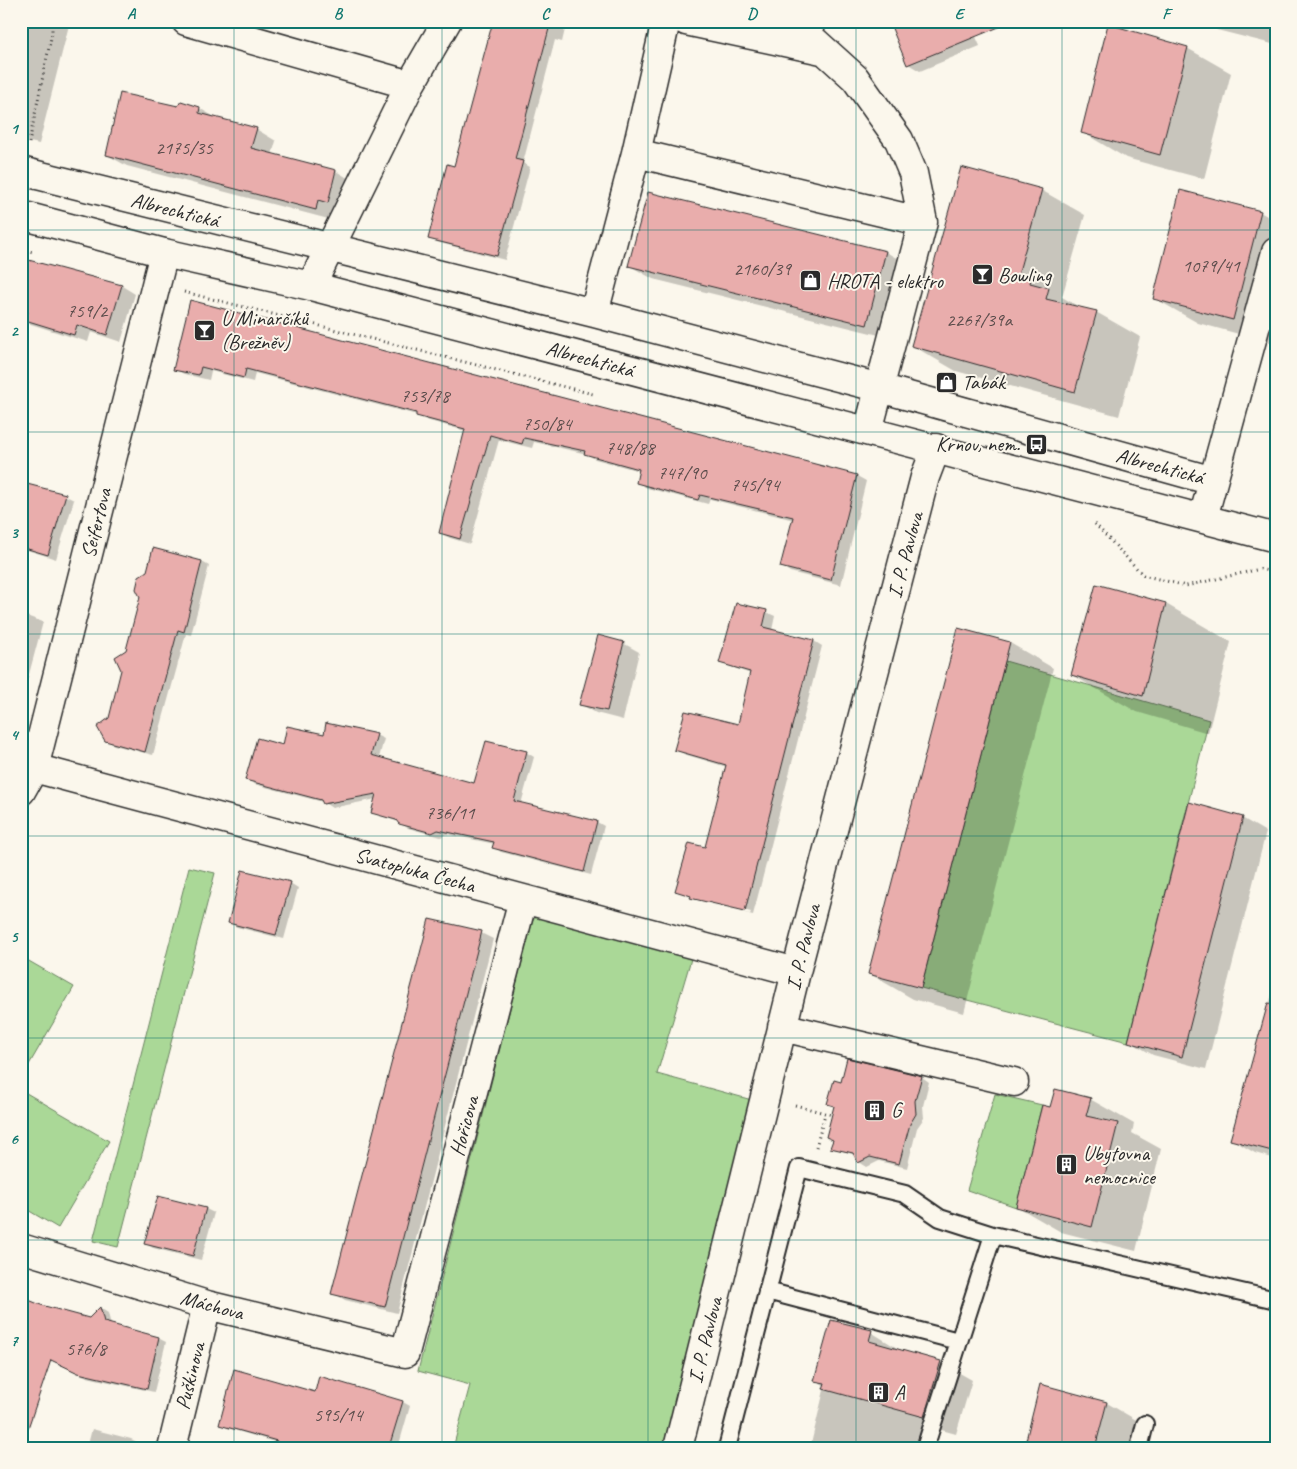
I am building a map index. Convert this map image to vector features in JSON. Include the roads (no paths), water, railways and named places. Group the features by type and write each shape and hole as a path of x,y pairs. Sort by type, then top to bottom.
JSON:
{"street":[{"path":"186,21 410,85"},
{"path":"311,286 410,85 447,21"},
{"path":"594,313 636,154 666,21"},
{"path":"686,21 824,50"},
{"path":"792,21 856,78 899,140 912,174 923,222 868,431"},
{"path":"636,154 923,222"},
{"name":"Albrechtická","path":"25,158 329,249 594,313 880,388 1213,481 1276,252"},
{"name":"Albrechtická","path":"21,215 164,253 311,286 1276,538"},
{"name":"Seifertova","path":"26,774 164,253"},
{"name":"I. P. Pavlova","path":"678,1448 796,972 925,477 936,448"},
{"path":"1203,518 1213,481"},
{"name":"Svatopluka Čecha","path":"26,774 523,899 796,972"},
{"name":"Hořicova","path":"405,1354 523,899"},
{"path":"782,1027 1014,1082"},
{"name":"Máchova","path":"21,1248 207,1305 405,1354"},
{"name":"Puškinova","path":"172,1448 207,1305"}],"lane":[{"path":"727,1448 799,1168 905,1194 940,1218 993,1234 1276,1300"},
{"path":"925,1448 993,1234"},
{"path":"767,1291 958,1341"},
{"path":"1139,1448 1145,1424"}],"place":[{"name":"Bowling","path":"982,275"},
{"name":"HROTA - elektro","path":"811,281"},
{"name":"U Minarčíků (Brežněv)","path":"205,330"},
{"name":"Tabák","path":"946,382"},
{"name":"Krnov, nem.","path":"1036,444"},
{"name":"G","path":"875,1110"},
{"name":"Ubytovna nemocnice","path":"1067,1165"},
{"name":"A","path":"878,1392"}]}
